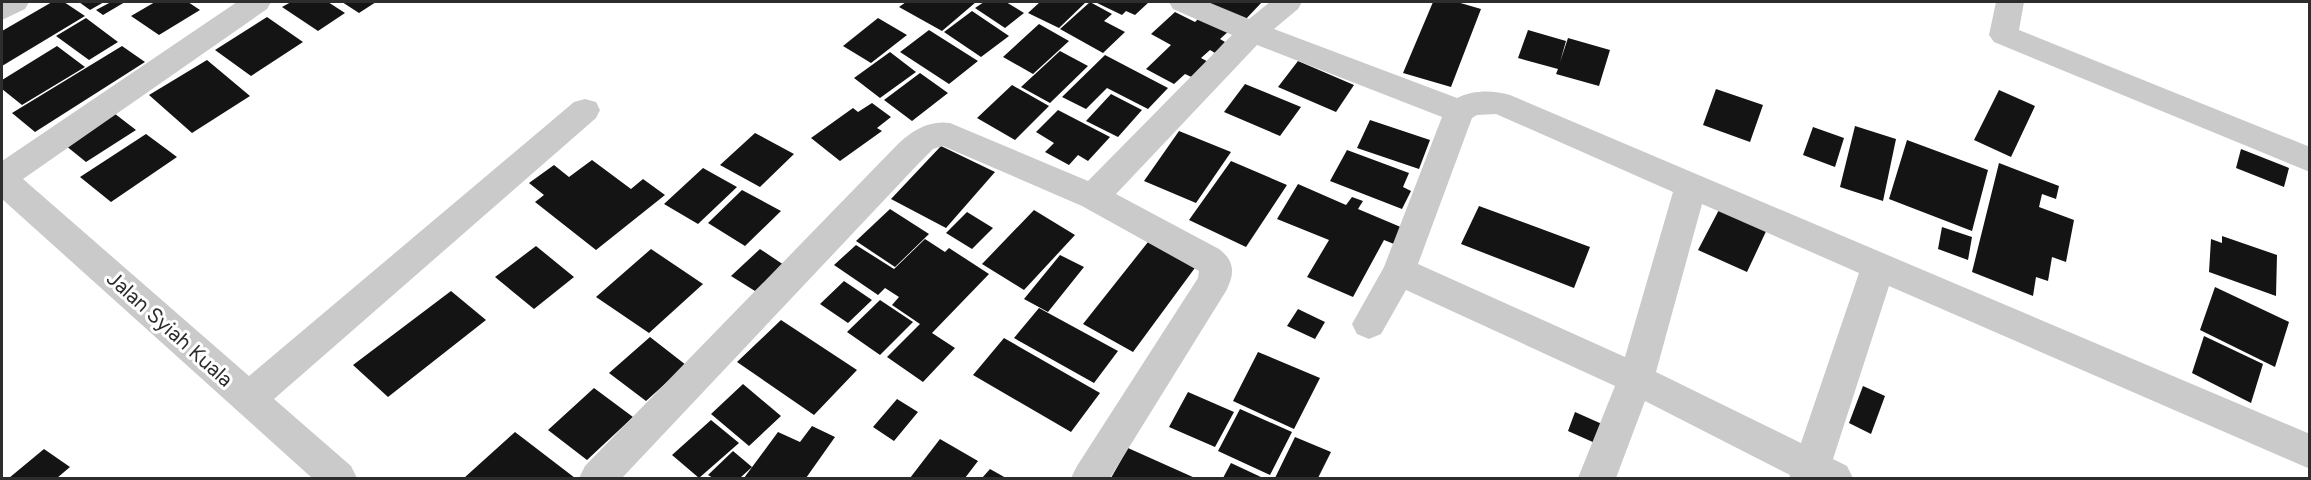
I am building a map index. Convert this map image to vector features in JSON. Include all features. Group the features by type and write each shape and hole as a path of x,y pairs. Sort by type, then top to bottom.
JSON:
{"street":[{"path":"2,10 15,2"},
{"path":"2,179 257,2"},
{"path":"1183,2 1252,32 1459,111"},
{"path":"1093,197 1252,32 1288,2"},
{"path":"2010,2 2004,35 2300,156"},
{"path":"1369,324 1399,271 1459,111 1472,104 1499,103 2310,452"},
{"path":"248,399 585,110"},
{"path":"598,478 909,153 933,134 950,135 1093,197 1216,266 1214,281 1089,478"},
{"name":"Jalan Syiah Kuala","path":"2,179 338,478"},
{"path":"1597,478 1636,379 1691,185"},
{"path":"1399,271 1636,379 1818,475 1878,267"}],"building":[{"path":"52,2 64,2 85,16 2,66 2,31"},
{"path":"79,2 104,2 90,10"},
{"path":"111,2 125,2 103,15 96,10"},
{"path":"155,2 188,2 200,10 159,35 131,16"},
{"path":"291,2 328,2 345,13 318,31 282,7"},
{"path":"342,2 376,2 359,13"},
{"path":"906,2 976,2 942,31 899,7"},
{"path":"984,2 1006,2 1024,13 1005,28 975,8"},
{"path":"1040,2 1086,2 1059,28 1028,13"},
{"path":"1090,2 1112,14 1104,21 1125,32 1103,53 1060,29"},
{"path":"1095,2 1149,2 1135,15 1126,11 1122,15"},
{"path":"1205,2 1262,2 1245,20"},
{"path":"1433,2 1457,2 1481,9 1451,87 1403,73"},
{"path":"972,11 1009,36 981,57 944,32"},
{"path":"1175,12 1195,22 1202,15 1230,30 1220,39 1225,42 1215,53 1210,50 1201,58 1214,65 1198,80 1185,74 1174,84 1146,69 1171,45 1151,34"},
{"path":"267,17 303,42 251,76 215,50"},
{"path":"86,18 118,42 89,60 56,36"},
{"path":"878,18 907,35 871,63 843,46"},
{"path":"1039,24 1069,41 1033,74 1003,57"},
{"path":"929,30 978,61 949,84 900,52"},
{"path":"1528,30 1566,41 1560,62 1568,38 1610,50 1599,86 1556,74 1558,69 1518,58"},
{"path":"57,46 85,67 22,105 2,89 2,80"},
{"path":"122,46 145,62 35,132 12,113"},
{"path":"1060,51 1088,66 1050,103 1021,87"},
{"path":"890,52 916,72 880,98 854,78"},
{"path":"1105,55 1168,88 1148,109 1107,88 1086,109 1062,97"},
{"path":"207,60 250,96 192,133 149,95"},
{"path":"1298,61 1354,85 1336,112 1278,87"},
{"path":"920,73 948,93 912,121 884,100"},
{"path":"1245,84 1301,107 1280,136 1224,112"},
{"path":"1012,85 1049,106 1015,140 977,118"},
{"path":"1716,89 1763,105 1750,142 1703,125"},
{"path":"1999,90 2035,106 2011,157 1974,140"},
{"path":"1111,94 1142,110 1118,137 1086,121"},
{"path":"872,103 891,117 877,128 882,131 840,161 811,138 853,108 858,112"},
{"path":"110,110 136,130 86,162 60,141"},
{"path":"1058,110 1110,137 1088,161 1078,155 1069,165 1045,152 1054,143 1036,132"},
{"path":"1370,120 1430,140 1419,169 1357,148"},
{"path":"1855,126 1896,139 1883,201 1840,187"},
{"path":"1813,127 1844,138 1835,167 1803,155"},
{"path":"1179,131 1231,152 1196,203 1144,181"},
{"path":"755,133 794,154 760,187 720,165"},
{"path":"146,134 177,157 111,202 80,177"},
{"path":"1907,140 1988,170 1972,231 1889,199"},
{"path":"941,146 995,172 946,228 891,199"},
{"path":"2241,149 2289,168 2284,187 2236,168"},
{"path":"1347,150 1409,173 1403,187 1411,191 1402,209 1330,181"},
{"path":"592,160 631,189 643,179 665,195 596,250 535,202 544,195 529,183 554,165 569,177"},
{"path":"1231,161 1287,185 1246,247 1189,220"},
{"path":"1999,163 2059,186 2056,199 2042,194 2039,207 2074,220 2066,262 2052,257 2048,281 2036,277 2033,296 1972,272"},
{"path":"703,168 737,187 698,224 664,204"},
{"path":"1298,184 1346,205 1352,197 1363,201 1358,209 1403,228 1394,244 1384,240 1353,297 1307,277 1329,240 1277,219"},
{"path":"742,190 781,211 745,246 708,223"},
{"path":"1722,204 1769,225 1747,272 1698,250"},
{"path":"1479,206 1590,247 1574,288 1461,244"},
{"path":"890,209 929,234 895,267 856,241"},
{"path":"1034,210 1075,235 1024,290 982,264"},
{"path":"967,212 993,228 972,249 946,233"},
{"path":"1942,227 1972,237 1968,260 1938,249"},
{"path":"2222,236 2277,255 2276,296 2209,272 2211,239 2222,243"},
{"path":"1152,237 1200,261 1133,352 1083,324"},
{"path":"925,239 945,252 949,248 989,274 932,333 955,348 923,382 887,357 920,324 892,305 899,297 885,288 878,295 834,265 856,245 894,269"},
{"path":"536,246 574,277 534,309 495,277"},
{"path":"651,249 703,284 649,333 596,297"},
{"path":"760,249 784,265 755,291 731,276"},
{"path":"1060,255 1084,267 1048,312 1024,299"},
{"path":"844,281 872,300 848,323 820,304"},
{"path":"2215,287 2289,322 2275,367 2200,330"},
{"path":"451,291 486,320 388,397 353,365"},
{"path":"880,300 913,322 880,355 847,332"},
{"path":"1039,308 1118,351 1094,383 1014,338"},
{"path":"1298,309 1325,322 1315,339 1287,326"},
{"path":"781,320 857,370 814,415 737,362"},
{"path":"2204,336 2263,364 2251,403 2192,373"},
{"path":"650,337 686,365 646,401 609,373"},
{"path":"1004,338 1100,393 1071,432 973,375"},
{"path":"1258,352 1320,378 1294,429 1233,401"},
{"path":"743,384 781,416 749,446 711,414"},
{"path":"1863,386 1885,396 1871,434 1849,423"},
{"path":"594,388 633,417 587,460 548,430"},
{"path":"1188,392 1234,412 1215,447 1169,427"},
{"path":"897,399 918,412 894,441 873,427"},
{"path":"1240,409 1292,432 1270,475 1218,451"},
{"path":"1575,412 1611,428 1604,447 1568,431"},
{"path":"711,420 739,443 699,478 672,455"},
{"path":"812,426 835,437 806,478 744,478 778,432 800,442"},
{"path":"515,432 575,478 464,478"},
{"path":"1295,437 1331,452 1318,478 1275,478"},
{"path":"940,439 978,461 965,478 910,478"},
{"path":"1128,448 1195,478 1111,478"},
{"path":"44,449 70,467 57,478 9,478"},
{"path":"733,451 752,467 740,478 713,478 708,475"},
{"path":"1231,463 1263,478 1223,478"},
{"path":"990,469 1006,478 982,478"}]}
